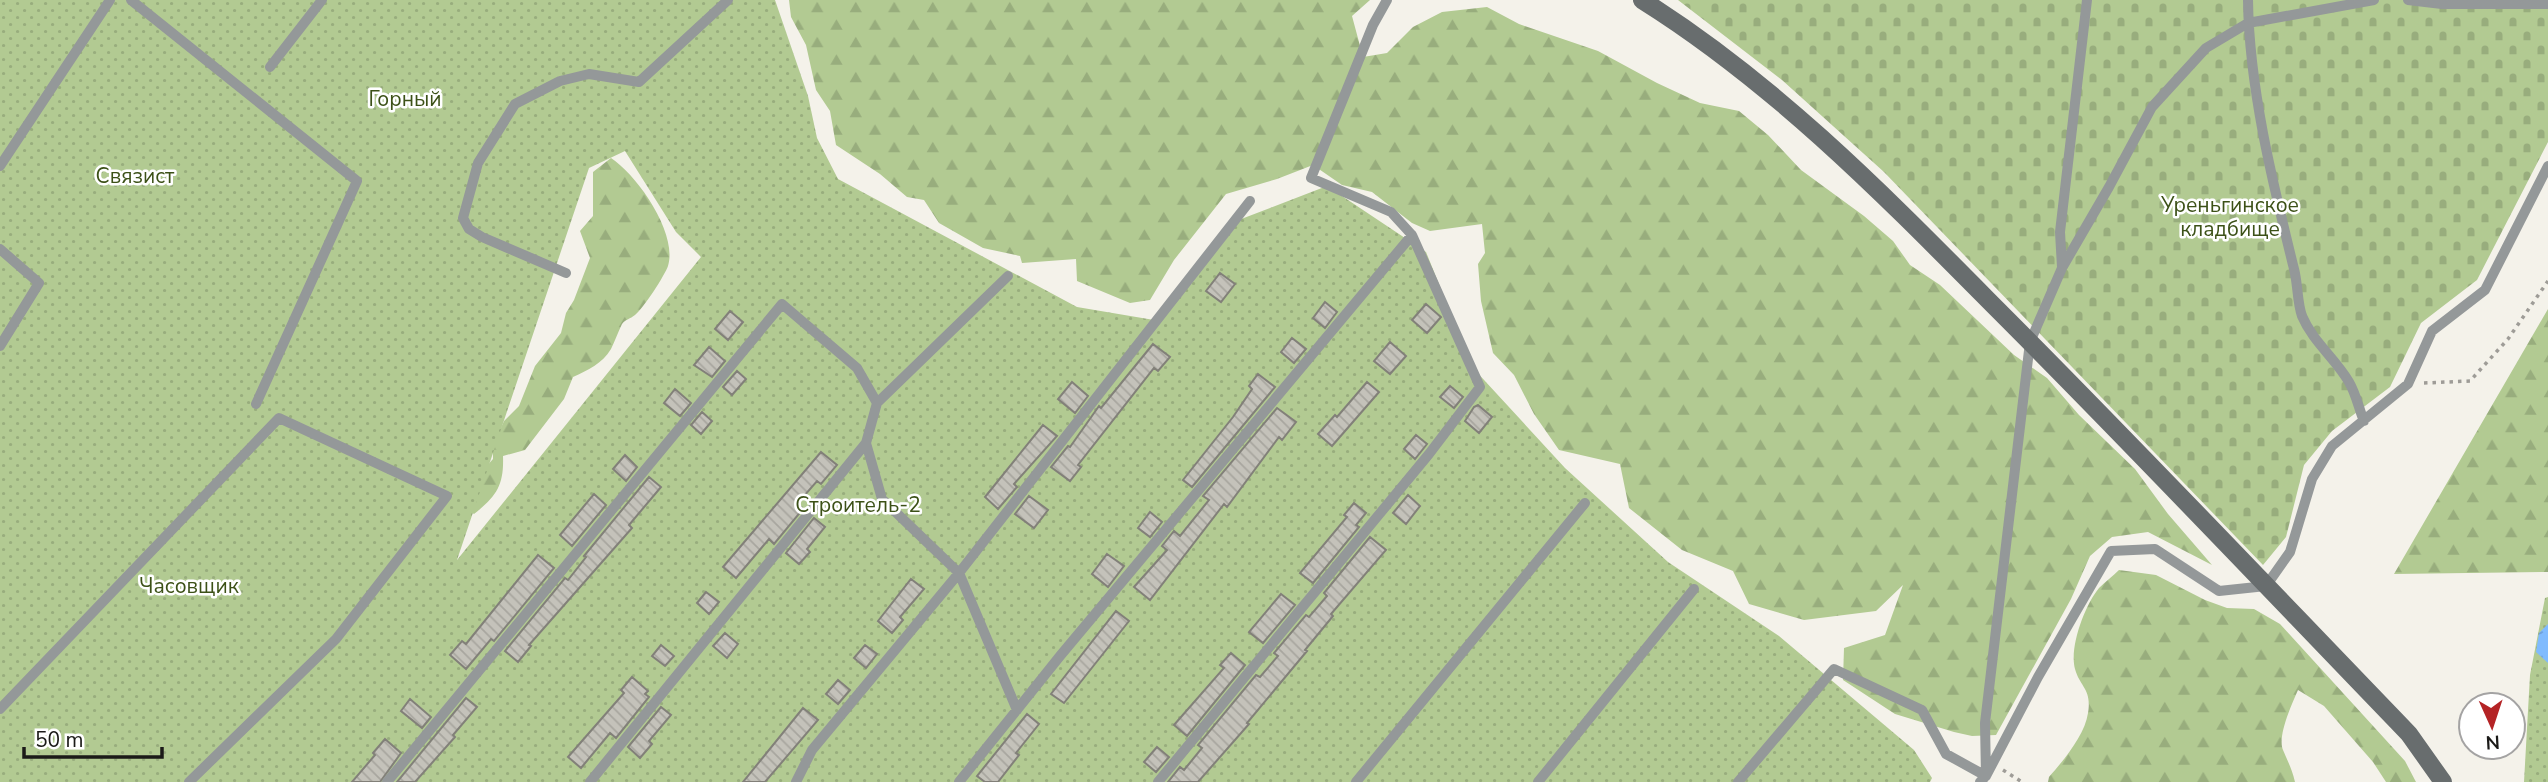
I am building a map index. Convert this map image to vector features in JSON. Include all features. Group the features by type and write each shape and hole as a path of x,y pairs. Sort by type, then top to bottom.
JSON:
{"main road":[{"path":"1642,0 1692,32 1773,94 1867,177 2409,734 2443,782"}],"lane":[{"path":"0,166 110,0"},
{"path":"131,0 357,181 257,404"},
{"path":"270,67 321,0"},
{"path":"566,273 469,229 463,218 478,163 515,104 561,81 589,74 639,82 728,0"},
{"path":"1158,782 1429,454 1480,387 1412,236 1391,212 1311,178 1373,25 1387,0"},
{"path":"2062,268 2060,232 2087,0"},
{"path":"2248,0 2248,23 2274,189 2297,278 2302,315 2318,343 2349,381 2364,422"},
{"path":"1983,779 1985,723 2030,342 2062,268 2152,107 2206,48 2248,23 2374,0"},
{"path":"2409,0 2442,4 2548,4"},
{"path":"1983,779 2111,551 2155,549 2219,591 2266,586 2290,552 2312,479 2332,446 2408,384 2432,331 2485,290 2548,166"},
{"path":"796,782 812,750 959,573 1250,201"},
{"path":"959,782 1412,236"},
{"path":"0,249 39,284 0,346"},
{"path":"590,782 866,443 877,403 1008,276"},
{"path":"387,782 782,303 857,368 877,403"},
{"path":"0,709 279,418 447,496 336,639 189,782"},
{"path":"866,443 882,499 959,573 1017,710"},
{"path":"1356,782 1585,503"},
{"path":"1538,782 1694,589"},
{"path":"1738,782 1834,669 1922,710 1947,754 1983,779"}],"path":[{"path":"2408,384 2470,381 2508,339 2548,281"},
{"path":"1993,763 2022,782"}],"green space":[{"path":"0,0 775,0 808,96 817,138 838,179 1077,307 1154,320 1236,221 1327,186 1426,252 1473,368 1565,468 1668,562 1779,636 1914,750 1932,778 1930,782 0,782","holes":["625,151 676,232 701,257 457,560 589,168"]},
{"path":"789,0 1370,0 1352,16 1363,57 1387,53 1413,27 1442,12 1487,7 1519,24 1598,51 1700,103 1739,111 1768,135 1801,170 1893,241 1910,265 1940,285 2014,355 2047,378 2079,415 2135,469 2168,514 2212,565 2148,532 2112,537 2090,556 2071,599 1996,735 1972,736 1895,714 1843,680 1844,648 1885,635 1903,585 1876,611 1804,620 1749,604 1733,571 1682,550 1629,508 1620,464 1559,450 1534,414 1514,375 1493,353 1481,301 1478,264 1485,253 1482,224 1430,231 1412,223 1372,192 1342,185 1313,165 1226,194 1174,260 1150,300 1130,303 1077,281 1076,259 1022,263 1020,256 983,248 939,223 924,200 907,197 880,174 836,145 830,111 816,90 806,45 791,17"},
{"name":"Уреньгинское кладбище","path":"1678,0 2548,0 2548,142 2477,280 2421,323 2390,387 2332,431 2304,465 2286,537 2263,565 1884,172 1782,80"},
{"path":"611,158 632,177 653,206 667,238 668,266 643,306 622,324 611,349 603,359 573,377 564,399 525,450 503,456 498,489 474,514 465,508 477,477 493,459 493,446 504,421 519,406 535,366 561,333 566,313 574,300 590,258 580,231 593,216 593,172"},
{"path":"2548,309 2548,572 2394,574"},
{"path":"2119,570 2156,575 2205,600 2227,608 2254,609 2280,624 2405,761 2416,782 2386,782 2373,762 2324,706 2298,690 2282,737 2283,750 2295,782 2048,782 2078,739 2088,713 2087,693 2077,675 2074,660 2079,627 2094,595"},
{"path":"2548,597 2548,782 2524,782 2530,675 2545,598"}],"water":[{"path":"2548,624 2548,663 2536,652 2539,633"}],"building":[{"path":"1220,273 1235,284 1221,302 1206,291"},
{"path":"1325,302 1337,312 1325,328 1313,318"},
{"path":"1426,304 1441,317 1427,333 1412,320"},
{"path":"730,311 743,322 728,340 715,329"},
{"path":"1292,338 1306,349 1294,363 1281,352"},
{"path":"1390,342 1406,356 1390,374 1374,361"},
{"path":"1153,344 1170,357 1158,371 1154,368 1078,465 1081,467 1070,481 1051,467"},
{"path":"709,347 725,361 712,377 694,365"},
{"path":"737,371 746,379 732,395 723,387"},
{"path":"1258,374 1275,387 1192,487 1183,480 1233,417 1252,389 1249,386"},
{"path":"1072,382 1088,396 1075,413 1058,399"},
{"path":"1367,382 1379,392 1332,446 1318,434 1335,415 1337,417"},
{"path":"1450,386 1463,397 1454,408 1440,397"},
{"path":"675,389 691,403 680,416 664,403"},
{"path":"1478,405 1492,417 1479,433 1465,421"},
{"path":"1277,408 1296,422 1282,440 1279,437 1227,507 1224,504 1150,600 1134,587 1167,550 1162,546 1174,531 1180,536 1209,500 1203,496"},
{"path":"702,412 712,421 701,434 691,425"},
{"path":"1043,425 1057,436 1014,484 1017,487 998,509 985,497"},
{"path":"1416,435 1427,444 1415,459 1404,449"},
{"path":"821,452 837,465 821,484 817,481 797,504 803,509 774,544 769,539 736,578 723,567"},
{"path":"625,455 637,467 626,481 613,469"},
{"path":"649,477 661,487 629,525 632,528 529,645 531,646 518,662 505,651 565,578 568,580 586,557 584,556"},
{"path":"594,494 606,505 572,546 560,535"},
{"path":"1408,495 1420,506 1406,524 1393,513"},
{"path":"1029,496 1048,510 1034,528 1015,514"},
{"path":"1354,503 1366,513 1356,525 1359,527 1313,583 1300,573 1347,517 1344,515"},
{"path":"1150,512 1162,522 1150,537 1138,528"},
{"path":"814,518 825,527 807,549 810,552 799,564 786,553"},
{"path":"1370,537 1386,550 1331,614 1333,616 1305,650 1307,651 1247,723 1249,724 1198,782 1168,782 1180,767 1184,770 1202,748 1198,745 1256,675 1260,677 1278,656 1274,653 1306,615 1309,617 1327,596 1324,593"},
{"path":"1107,554 1124,566 1108,587 1092,574"},
{"path":"538,555 554,568 494,641 491,639 466,669 450,655 462,641 466,644"},
{"path":"911,579 924,589 900,617 903,620 892,633 878,621"},
{"path":"706,592 719,602 709,614 697,603"},
{"path":"1281,594 1295,605 1263,643 1249,632"},
{"path":"1116,611 1129,621 1064,703 1051,694"},
{"path":"725,633 738,644 727,658 713,646"},
{"path":"661,645 674,656 665,666 652,656"},
{"path":"865,645 877,654 866,668 854,658"},
{"path":"1231,653 1245,665 1187,736 1174,725 1224,668 1220,665"},
{"path":"632,677 648,691 645,694 649,697 616,738 610,733 581,768 568,757 624,693 621,690"},
{"path":"838,680 850,690 838,704 826,694"},
{"path":"466,698 477,707 453,735 455,737 415,782 397,782"},
{"path":"410,699 431,717 422,728 401,711"},
{"path":"661,707 671,715 649,741 652,744 640,758 628,747"},
{"path":"803,708 818,720 765,782 743,782"},
{"path":"1027,714 1039,724 998,782 985,782 977,776"},
{"path":"385,739 401,753 380,782 352,782 375,755 373,753"},
{"path":"1157,747 1169,757 1156,772 1144,762"}],"park label":[{"name":"Горный","path":"405,99"},
{"name":"Связист","path":"135,176"},
{"name":"Строитель-2","path":"858,505"},
{"name":"Часовщик","path":"189,586"}]}
